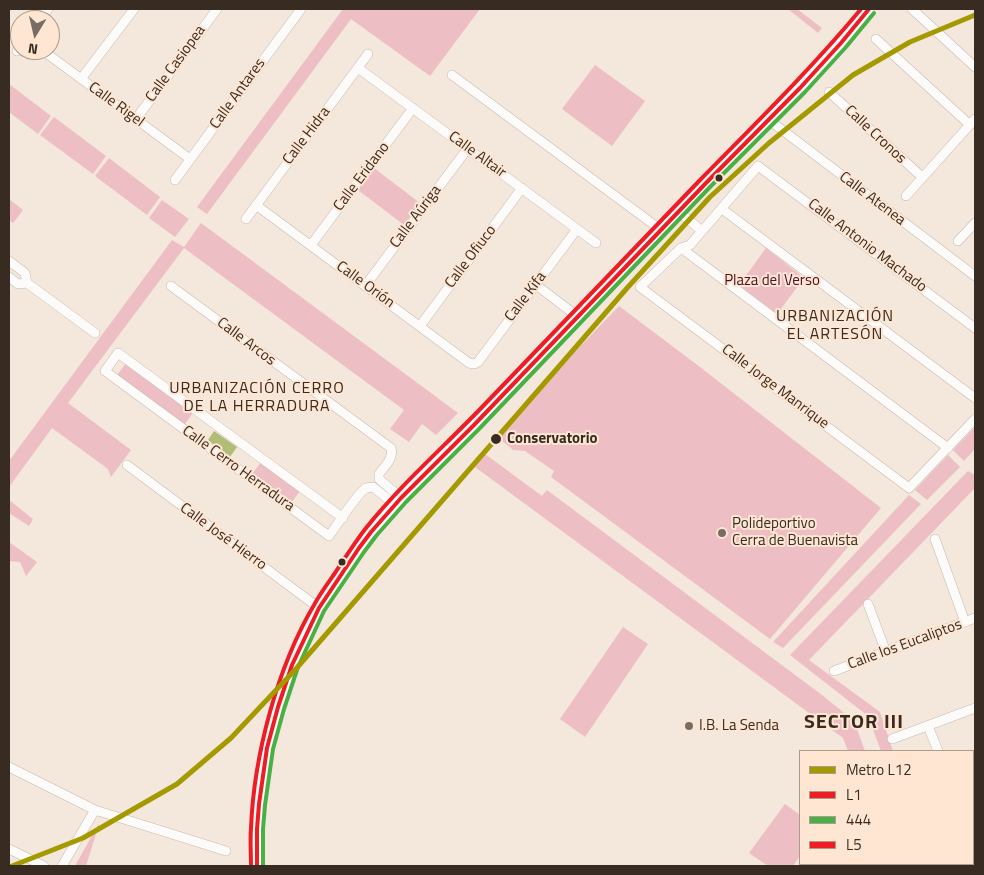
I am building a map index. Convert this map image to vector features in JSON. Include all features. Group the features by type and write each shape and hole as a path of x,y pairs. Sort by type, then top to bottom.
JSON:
{"street":[{"path":"81,79 134,9"},
{"name":"Calle Casiopea","path":"136,119 217,9"},
{"name":"Calle Antares","path":"175,180 301,9"},
{"path":"257,866 257,816 266,748 278,708 292,665 319,608 359,548 398,502 710,178 769,120 869,9"},
{"path":"912,9 975,67"},
{"path":"876,39 973,122"},
{"name":"Calle Hidra","path":"246,219 368,54"},
{"name":"Calle Rigel","path":"55,60 190,158"},
{"name":"Calle Altair","path":"358,68 596,243"},
{"path":"452,75 661,230"},
{"name":"Calle Cronos","path":"829,92 922,177"},
{"name":"Calle Eridano","path":"311,246 413,108"},
{"name":"Calle Atenea","path":"769,120 975,276"},
{"name":"Calle Atenea","path":"906,196 973,122"},
{"name":"Calle Aúriga","path":"365,286 468,148"},
{"name":"Calle Antonio Machado","path":"722,209 758,166 975,328"},
{"name":"Calle Ofiuco","path":"420,326 522,188"},
{"name":"Calle Orión","path":"256,205 469,363 474,364"},
{"path":"681,248 690,245 722,209 975,398"},
{"path":"679,212 702,231"},
{"path":"958,241 975,223"},
{"name":"Calle Kifa","path":"474,364 478,362 577,228"},
{"path":"681,248 948,448 975,419"},
{"name":"Calle Jorge Manrique","path":"681,248 640,287 909,488 948,448"},
{"path":"9,261 25,274 27,284"},
{"path":"9,277 18,284 27,284 94,333"},
{"path":"535,284 578,317"},
{"name":"Calle Arcos","path":"171,286 391,448 392,453 379,474 379,479 398,502"},
{"name":"Calle Cerro Herradura","path":"343,518 118,354 105,371 329,536 343,518 362,492 366,488 374,487 398,502"},
{"name":"Calle José Hierro","path":"127,466 319,608"},
{"path":"935,539 965,622"},
{"path":"868,604 886,652"},
{"name":"Calle los Eucaliptos","path":"834,671 975,618"},
{"path":"892,739 975,708"},
{"path":"928,726 938,750"},
{"path":"9,767 95,810 226,851"},
{"path":"62,866 95,810"},
{"path":"9,848 44,866"}],"green space":[{"path":"343,9 480,9 430,76 351,19 207,214 197,207"},
{"path":"788,9 797,9 822,28 818,33"},
{"path":"595,65 645,101 612,146 562,109"},
{"path":"9,84 51,116 38,134 9,112"},
{"path":"54,117 106,156 93,174 40,135"},
{"path":"109,158 160,197 147,215 95,176"},
{"path":"374,168 420,203 404,225 358,190"},
{"path":"9,199 23,210 13,223 9,220"},
{"path":"162,200 189,219 175,237 149,218"},
{"path":"201,223 458,413 436,435 422,424 409,442 390,429 404,410 184,248 68,403 131,450 111,477 108,469 52,428 9,487 9,461 172,240 184,247"},
{"name":"Plaza del Verso","path":"766,248 804,278 777,314 739,285"},
{"path":"619,306 881,508 770,639 551,477 554,471 525,451 513,450 495,435"},
{"path":"126,363 193,413 184,425 117,375"},
{"path":"975,427 975,449 964,461 953,450"},
{"path":"485,454 542,496 547,490 822,695 854,721 865,750 848,750 843,738 475,467"},
{"path":"948,455 960,467 927,500 915,490"},
{"path":"261,462 300,491 291,503 252,474"},
{"path":"968,471 975,475 975,488 809,660 880,712 893,750 881,750 868,716 790,655"},
{"path":"909,495 921,504 783,648 773,642"},
{"path":"9,500 33,519 29,526 9,513"},
{"path":"9,542 37,562 26,576 20,562 9,561"},
{"path":"623,627 648,644 585,737 560,719"},
{"path":"785,804 799,814 799,857 793,866 768,866 749,853"},
{"path":"98,825 86,866 75,866"}],"shaded area":[{"path":"214,431 237,447 230,457 208,440"}],"metro line":[{"name":"L12","path":"12,866 83,838 177,784 231,738 295,670 628,287 710,197 769,143 853,75 910,42 975,15"}],"transit line":[{"name":"L5","path":"251,866 251,828 257,771 262,742 279,684 289,656 314,605 358,539 394,495 486,403 783,96 861,9"},
{"name":"L1","path":"257,866 259,804 267,748 278,707 292,665 319,608 359,548 401,498 800,88 869,9"},
{"name":"444","path":"263,866 265,805 273,749 284,709 298,667 324,611 364,552 406,502 479,429 710,187 805,92 874,13"}],"place":[{"name":"Conservatorio","path":"496,439"},
{"name":"Polideportivo Cerra de Buenavista","path":"722,533"},
{"name":"I.B. La Senda","path":"689,726"}],"district":[{"name":"URBANIZACIÓN EL ARTESÓN","path":"835,326"},
{"name":"URBANIZACIÓN CERRO DE LA HERRADURA","path":"257,398"},
{"name":"SECTOR III","path":"854,723"}]}
